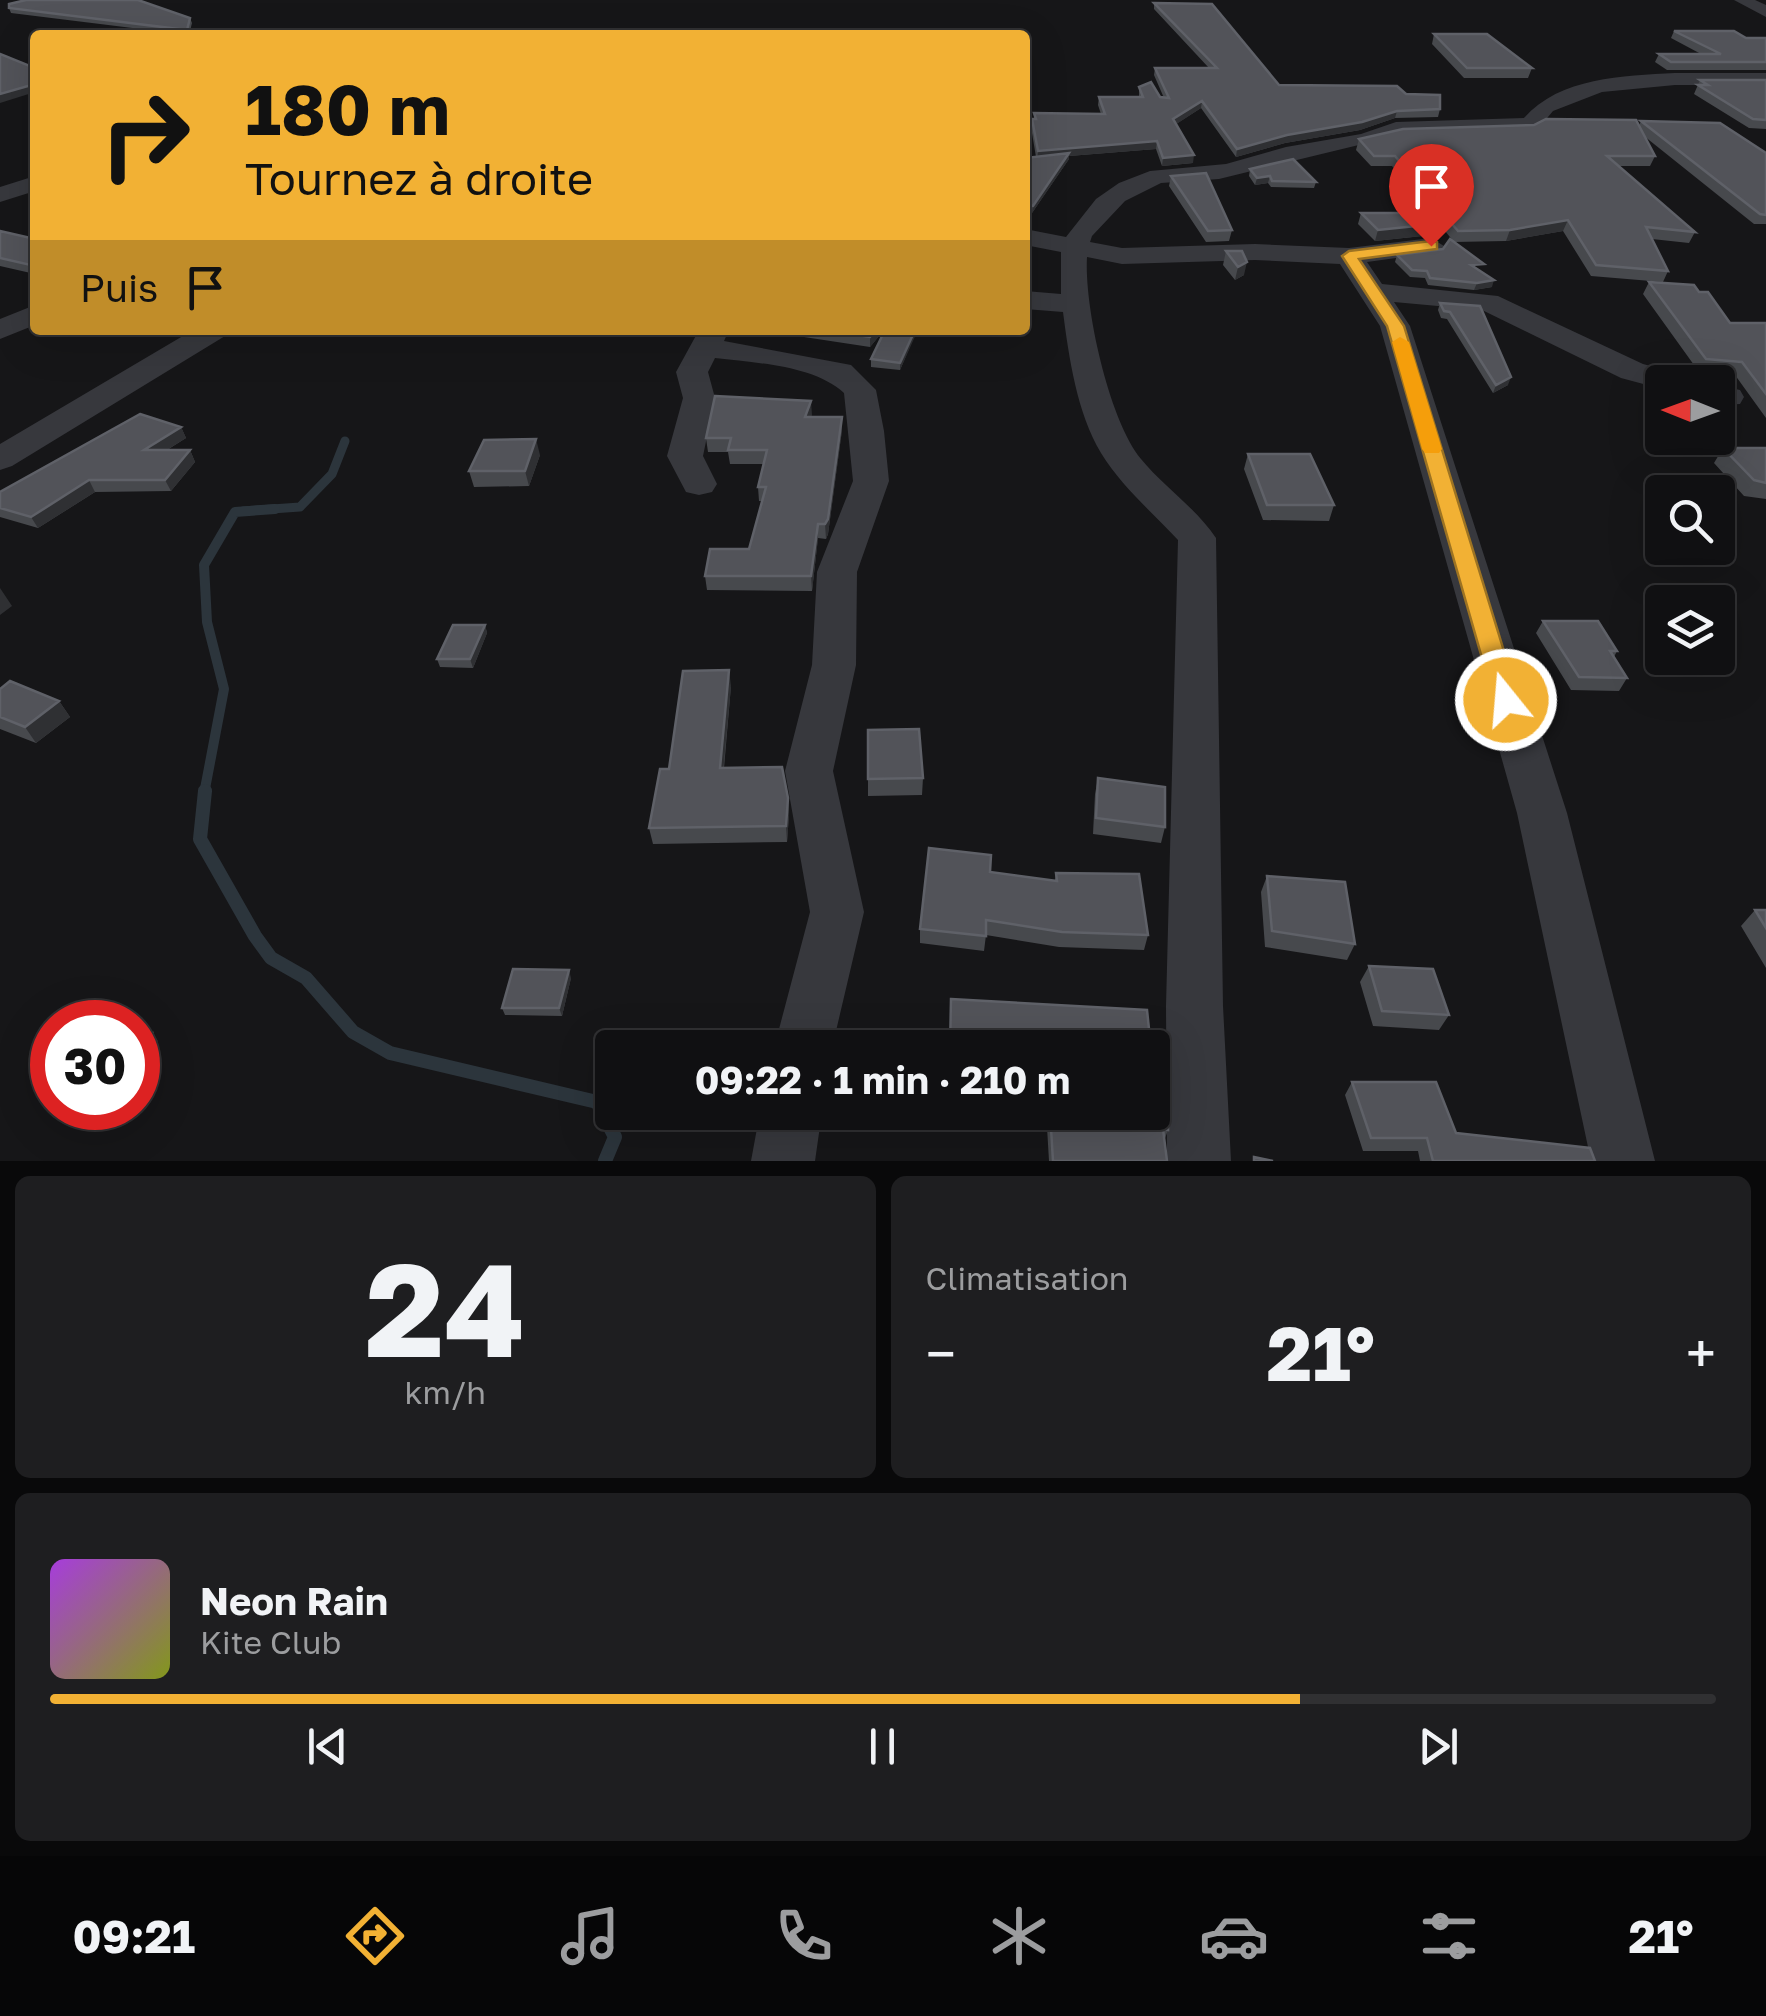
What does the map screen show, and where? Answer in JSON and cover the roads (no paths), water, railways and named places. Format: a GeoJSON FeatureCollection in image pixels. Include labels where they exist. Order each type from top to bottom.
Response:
{"type":"FeatureCollection","features":[{"type":"Feature","properties":{"kind":"street"},"geometry":{"type":"LineString","coordinates":[[1742,0],[1766,12]]}},
{"type":"Feature","properties":{"kind":"street"},"geometry":{"type":"LineString","coordinates":[[1199,1161],[1194,1081],[1200,700],[1197,538],[1116,452],[1090,372],[1076,304],[1074,248],[1093,214],[1146,179],[1170,172],[1210,173],[1379,138],[1396,130],[1530,124],[1537,110],[1552,101],[1632,81],[1766,78]]}},
{"type":"Feature","properties":{"kind":"street"},"geometry":{"type":"LineString","coordinates":[[0,195],[30,185]]}},
{"type":"Feature","properties":{"kind":"street"},"geometry":{"type":"LineString","coordinates":[[1030,238],[1122,256],[1255,252],[1488,302],[1645,374]]}},
{"type":"Feature","properties":{"kind":"street"},"geometry":{"type":"LineString","coordinates":[[1361,274],[1431,246]]}},
{"type":"Feature","properties":{"kind":"street"},"geometry":{"type":"LineString","coordinates":[[1361,274],[1395,326],[1470,587],[1542,813],[1623,1161]]}},
{"type":"Feature","properties":{"kind":"street"},"geometry":{"type":"LineString","coordinates":[[1030,300],[1076,304]]}},
{"type":"Feature","properties":{"kind":"street"},"geometry":{"type":"LineString","coordinates":[[0,330],[30,316]]}},
{"type":"Feature","properties":{"kind":"street"},"geometry":{"type":"LineString","coordinates":[[0,459],[206,335]]}},
{"type":"Feature","properties":{"kind":"street"},"geometry":{"type":"LineString","coordinates":[[699,484],[685,456],[700,398],[692,372],[709,339],[840,372],[860,390],[871,482],[837,572],[834,664],[809,771],[837,912],[808,1030]]}},
{"type":"Feature","properties":{"kind":"street"},"geometry":{"type":"LineString","coordinates":[[783,1161],[788,1130]]}},
{"type":"Feature","properties":{"kind":"waterway"},"geometry":{"type":"LineString","coordinates":[[243,511],[300,507],[332,474],[345,441]]}},
{"type":"Feature","properties":{"kind":"waterway"},"geometry":{"type":"LineString","coordinates":[[204,794],[224,689],[207,622],[204,565],[235,512],[275,509]]}},
{"type":"Feature","properties":{"kind":"waterway"},"geometry":{"type":"LineString","coordinates":[[205,791],[200,839],[271,958],[306,978],[353,1032],[390,1053],[597,1102],[615,1137],[605,1161]]}}]}
